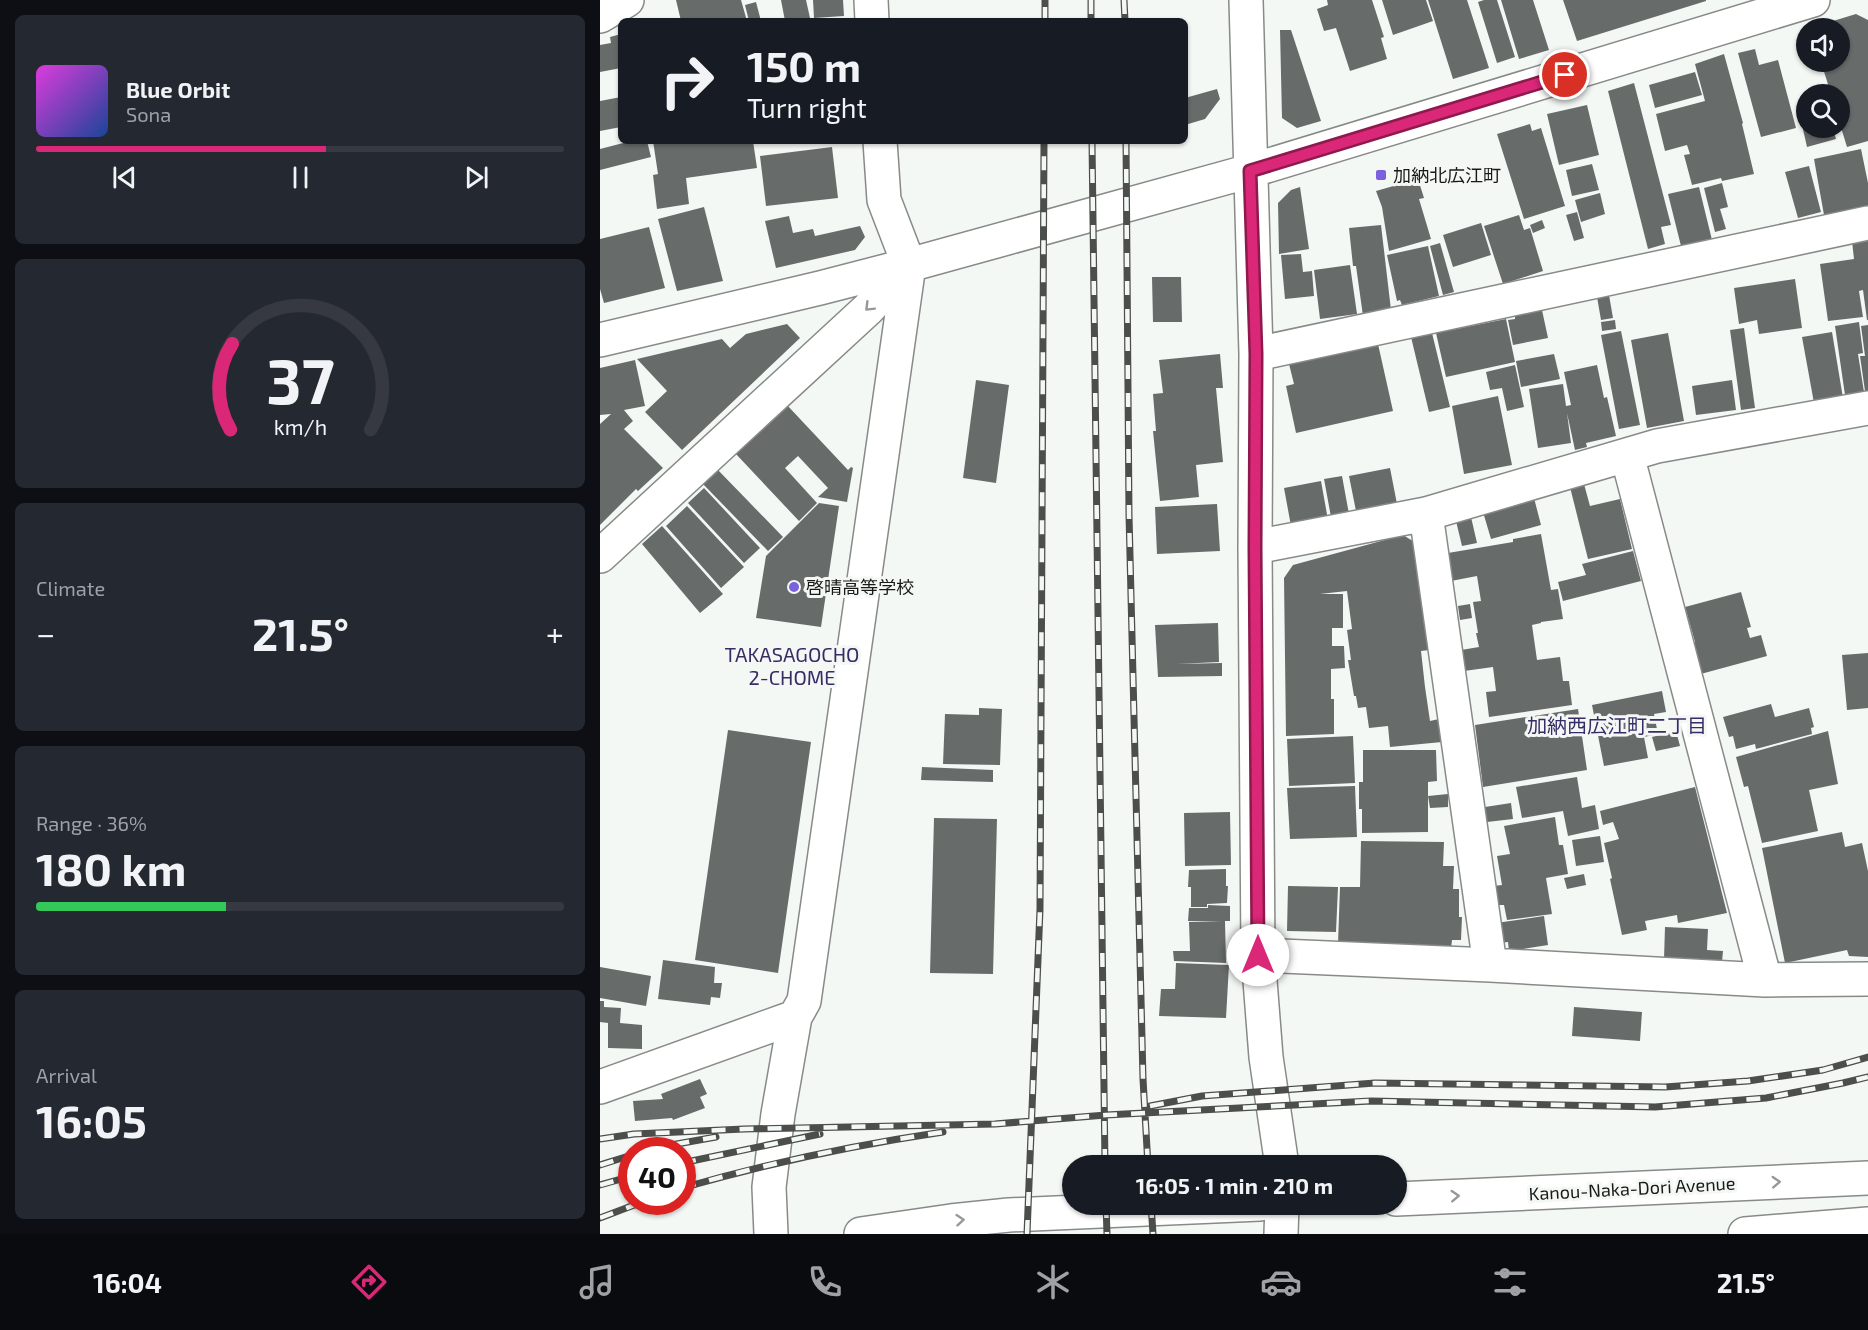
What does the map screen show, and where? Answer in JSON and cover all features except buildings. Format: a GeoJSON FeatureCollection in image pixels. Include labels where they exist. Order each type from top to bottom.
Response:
{"type":"FeatureCollection","features":[{"type":"Feature","properties":{"kind":"main road"},"geometry":{"type":"LineString","coordinates":[[600,16],[627,0]]}},
{"type":"Feature","properties":{"kind":"main road"},"geometry":{"type":"LineString","coordinates":[[871,0],[872,18]]}},
{"type":"Feature","properties":{"kind":"main road"},"geometry":{"type":"LineString","coordinates":[[1246,0],[1256,354],[1258,955],[1266,1057],[1280,1155]]}},
{"type":"Feature","properties":{"kind":"main road"},"geometry":{"type":"LineString","coordinates":[[600,340],[909,265],[1250,171],[1813,0]]}},
{"type":"Feature","properties":{"kind":"main road"},"geometry":{"type":"LineString","coordinates":[[771,1234],[770,1187],[778,1114],[795,1017],[804,1001],[909,265],[884,200],[880,144]]}},
{"type":"Feature","properties":{"kind":"main road"},"geometry":{"type":"LineString","coordinates":[[1256,354],[1868,223]]}},
{"type":"Feature","properties":{"kind":"main road"},"geometry":{"type":"LineString","coordinates":[[600,556],[828,347],[909,265]]}},
{"type":"Feature","properties":{"kind":"main road"},"geometry":{"type":"LineString","coordinates":[[820,288],[828,347]]}},
{"type":"Feature","properties":{"kind":"main road"},"geometry":{"type":"LineString","coordinates":[[1255,547],[1426,514],[1657,446],[1868,408]]}},
{"type":"Feature","properties":{"kind":"main road"},"geometry":{"type":"LineString","coordinates":[[1627,455],[1765,980]]}},
{"type":"Feature","properties":{"kind":"main road"},"geometry":{"type":"LineString","coordinates":[[1426,514],[1490,965]]}},
{"type":"Feature","properties":{"kind":"main road"},"geometry":{"type":"LineString","coordinates":[[1258,955],[1765,980],[1868,979]]}},
{"type":"Feature","properties":{"kind":"main road"},"geometry":{"type":"LineString","coordinates":[[600,1087],[795,1017]]}},
{"type":"Feature","properties":{"kind":"main road","name":"Kanou-Naka-Dori Avenue"},"geometry":{"type":"LineString","coordinates":[[1407,1199],[1868,1178]]}},
{"type":"Feature","properties":{"kind":"main road"},"geometry":{"type":"LineString","coordinates":[[861,1234],[951,1221],[1062,1213]]}},
{"type":"Feature","properties":{"kind":"main road"},"geometry":{"type":"LineString","coordinates":[[1281,1234],[1282,1215]]}},
{"type":"Feature","properties":{"kind":"main road"},"geometry":{"type":"LineString","coordinates":[[1745,1234],[1868,1224]]}},
{"type":"Feature","properties":{"kind":"railway"},"geometry":{"type":"LineString","coordinates":[[1045,0],[1045,18]]}},
{"type":"Feature","properties":{"kind":"railway"},"geometry":{"type":"LineString","coordinates":[[1091,0],[1091,18]]}},
{"type":"Feature","properties":{"kind":"railway"},"geometry":{"type":"LineString","coordinates":[[1124,0],[1125,18]]}},
{"type":"Feature","properties":{"kind":"railway"},"geometry":{"type":"LineString","coordinates":[[1027,1234],[1040,909],[1044,144]]}},
{"type":"Feature","properties":{"kind":"railway"},"geometry":{"type":"LineString","coordinates":[[1092,144],[1105,1155]]}},
{"type":"Feature","properties":{"kind":"railway"},"geometry":{"type":"LineString","coordinates":[[1126,144],[1129,515],[1143,1079],[1147,1155]]}},
{"type":"Feature","properties":{"kind":"railway"},"geometry":{"type":"LineString","coordinates":[[1150,1106],[1202,1096],[1375,1083],[1665,1087],[1748,1081],[1823,1070],[1868,1057]]}},
{"type":"Feature","properties":{"kind":"railway"},"geometry":{"type":"LineString","coordinates":[[600,1139],[634,1134],[744,1129],[995,1124],[1106,1115],[1371,1101],[1655,1107],[1766,1098],[1868,1077]]}},
{"type":"Feature","properties":{"kind":"railway"},"geometry":{"type":"LineString","coordinates":[[696,1184],[812,1156],[943,1132]]}},
{"type":"Feature","properties":{"kind":"railway"},"geometry":{"type":"LineString","coordinates":[[696,1160],[820,1134]]}},
{"type":"Feature","properties":{"kind":"railway"},"geometry":{"type":"LineString","coordinates":[[696,1141],[716,1137]]}},
{"type":"Feature","properties":{"kind":"railway"},"geometry":{"type":"LineString","coordinates":[[600,1165],[618,1159]]}},
{"type":"Feature","properties":{"kind":"railway"},"geometry":{"type":"LineString","coordinates":[[600,1185],[618,1180]]}},
{"type":"Feature","properties":{"kind":"railway"},"geometry":{"type":"LineString","coordinates":[[600,1218],[618,1211]]}},
{"type":"Feature","properties":{"kind":"railway"},"geometry":{"type":"LineString","coordinates":[[1106,1215],[1107,1234]]}},
{"type":"Feature","properties":{"kind":"railway"},"geometry":{"type":"LineString","coordinates":[[1152,1215],[1153,1234]]}},
{"type":"Feature","properties":{"kind":"place","name":"加納北広江町"},"geometry":{"type":"Point","coordinates":[1381,175]}},
{"type":"Feature","properties":{"kind":"place","name":"啓晴高等学校"},"geometry":{"type":"Point","coordinates":[794,587]}},
{"type":"Feature","properties":{"kind":"district","name":"TAKASAGOCHO 2-CHOME"},"geometry":{"type":"Point","coordinates":[792,666]}},
{"type":"Feature","properties":{"kind":"district","name":"加納西広江町二丁目"},"geometry":{"type":"Point","coordinates":[1617,725]}},
{"type":"Feature","properties":{"kind":"route"},"geometry":{"type":"LineString","coordinates":[[1258,955],[1256,354],[1250,171],[1565,75]]}}]}
